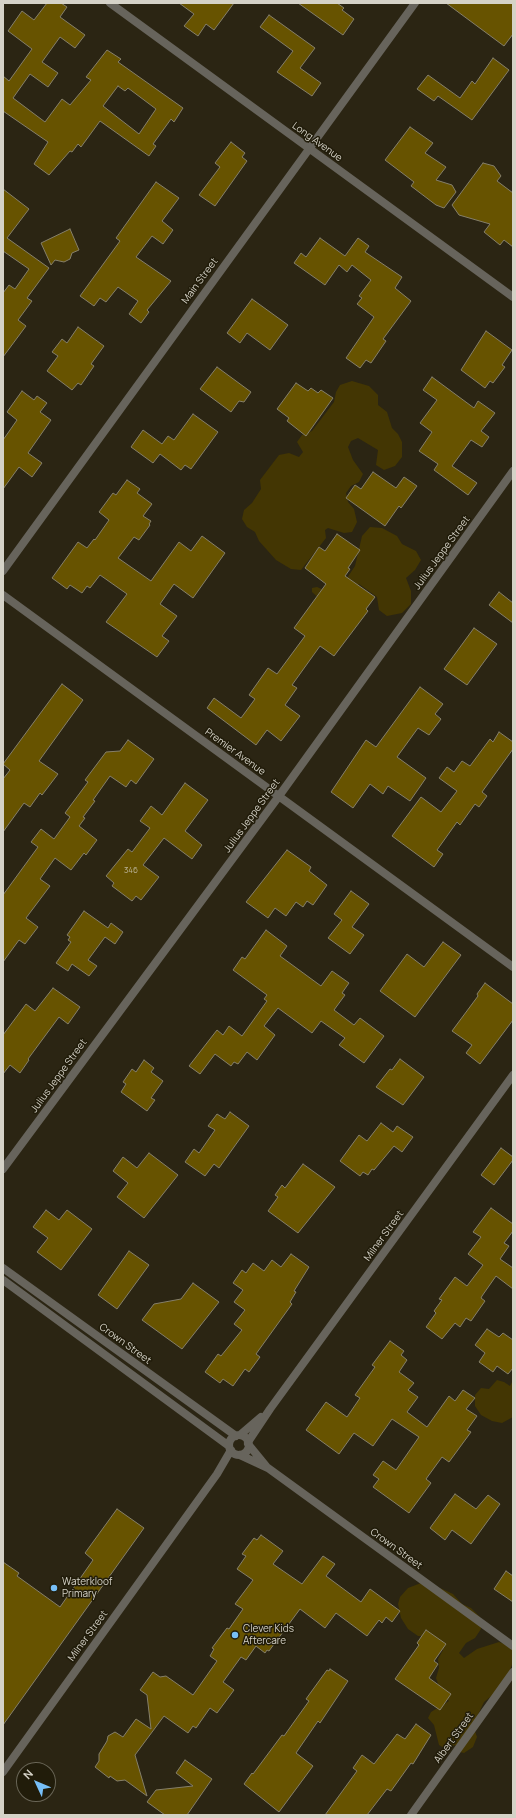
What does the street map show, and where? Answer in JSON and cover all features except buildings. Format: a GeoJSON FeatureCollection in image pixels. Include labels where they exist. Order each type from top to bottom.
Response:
{"type":"FeatureCollection","features":[{"type":"Feature","properties":{"kind":"street","name":"Long Avenue"},"geometry":{"type":"LineString","coordinates":[[110,3],[513,297]]}},
{"type":"Feature","properties":{"kind":"street","name":"Main Street"},"geometry":{"type":"LineString","coordinates":[[3,571],[415,3]]}},
{"type":"Feature","properties":{"kind":"street","name":"Julius Jeppe Street"},"geometry":{"type":"LineString","coordinates":[[3,1169],[279,796],[513,471]]}},
{"type":"Feature","properties":{"kind":"street","name":"Premier Avenue"},"geometry":{"type":"LineString","coordinates":[[3,595],[513,967]]}},
{"type":"Feature","properties":{"kind":"street","name":"Milner Street"},"geometry":{"type":"LineString","coordinates":[[248,1443],[270,1408],[513,1075]]}},
{"type":"Feature","properties":{"kind":"street","name":"Crown Street"},"geometry":{"type":"LineString","coordinates":[[4,1272],[238,1436]]}},
{"type":"Feature","properties":{"kind":"street","name":"Crown Street"},"geometry":{"type":"LineString","coordinates":[[3,1280],[234,1452],[268,1468],[513,1646]]}},
{"type":"Feature","properties":{"kind":"street","name":"Milner Street"},"geometry":{"type":"LineString","coordinates":[[238,1436],[270,1408]]}},
{"type":"Feature","properties":{"kind":"street"},"geometry":{"type":"LineString","coordinates":[[238,1436],[244,1437],[248,1443],[247,1450],[234,1452],[230,1440],[238,1436]]}},
{"type":"Feature","properties":{"kind":"street","name":"Crown Street"},"geometry":{"type":"LineString","coordinates":[[248,1443],[268,1468]]}},
{"type":"Feature","properties":{"kind":"street","name":"Milner Street"},"geometry":{"type":"LineString","coordinates":[[3,1772],[234,1452]]}},
{"type":"Feature","properties":{"kind":"street","name":"Albert Street"},"geometry":{"type":"LineString","coordinates":[[411,1815],[513,1672]]}},
{"type":"Feature","properties":{"kind":"shaded area"},"geometry":{"type":"Polygon","coordinates":[[[352,381],[369,386],[378,395],[378,405],[387,412],[392,428],[398,434],[402,442],[402,457],[395,466],[384,470],[376,465],[378,450],[358,438],[351,441],[348,447],[353,460],[363,474],[359,482],[351,486],[346,493],[348,502],[354,509],[357,522],[352,532],[344,533],[328,528],[325,530],[326,538],[301,570],[291,569],[276,560],[259,541],[255,532],[247,527],[242,519],[244,510],[252,503],[261,489],[260,480],[279,455],[289,453],[299,457],[303,452],[297,442],[302,435],[312,431],[334,402],[336,392],[340,385],[352,381]]]}},
{"type":"Feature","properties":{"kind":"shaded area"},"geometry":{"type":"Polygon","coordinates":[[[370,527],[382,528],[397,536],[402,544],[416,551],[421,560],[415,570],[406,578],[411,591],[411,604],[402,613],[387,616],[379,610],[377,597],[359,584],[342,605],[323,602],[312,592],[312,588],[317,587],[326,591],[341,587],[355,566],[362,536],[370,527]]]}},
{"type":"Feature","properties":{"kind":"shaded area"},"geometry":{"type":"Polygon","coordinates":[[[497,1380],[510,1386],[513,1380],[513,1417],[502,1423],[492,1421],[481,1415],[475,1406],[475,1395],[481,1388],[489,1389],[497,1380]]]}},
{"type":"Feature","properties":{"kind":"shaded area"},"geometry":{"type":"Polygon","coordinates":[[[421,1583],[431,1589],[440,1588],[453,1594],[462,1604],[471,1608],[480,1617],[481,1629],[475,1638],[466,1643],[459,1653],[464,1658],[477,1649],[499,1642],[510,1646],[513,1650],[513,1662],[509,1673],[495,1693],[484,1702],[473,1725],[477,1737],[473,1747],[464,1753],[460,1752],[455,1745],[446,1749],[439,1745],[434,1725],[428,1718],[431,1712],[449,1701],[441,1692],[436,1678],[439,1668],[438,1659],[443,1650],[431,1637],[418,1636],[408,1629],[401,1618],[398,1604],[400,1597],[408,1588],[421,1583]]]}},
{"type":"Feature","properties":{"kind":"place","name":"Waterkloof Primary"},"geometry":{"type":"Point","coordinates":[54,1588]}},
{"type":"Feature","properties":{"kind":"place","name":"Clever Kids Aftercare"},"geometry":{"type":"Point","coordinates":[235,1635]}}]}
